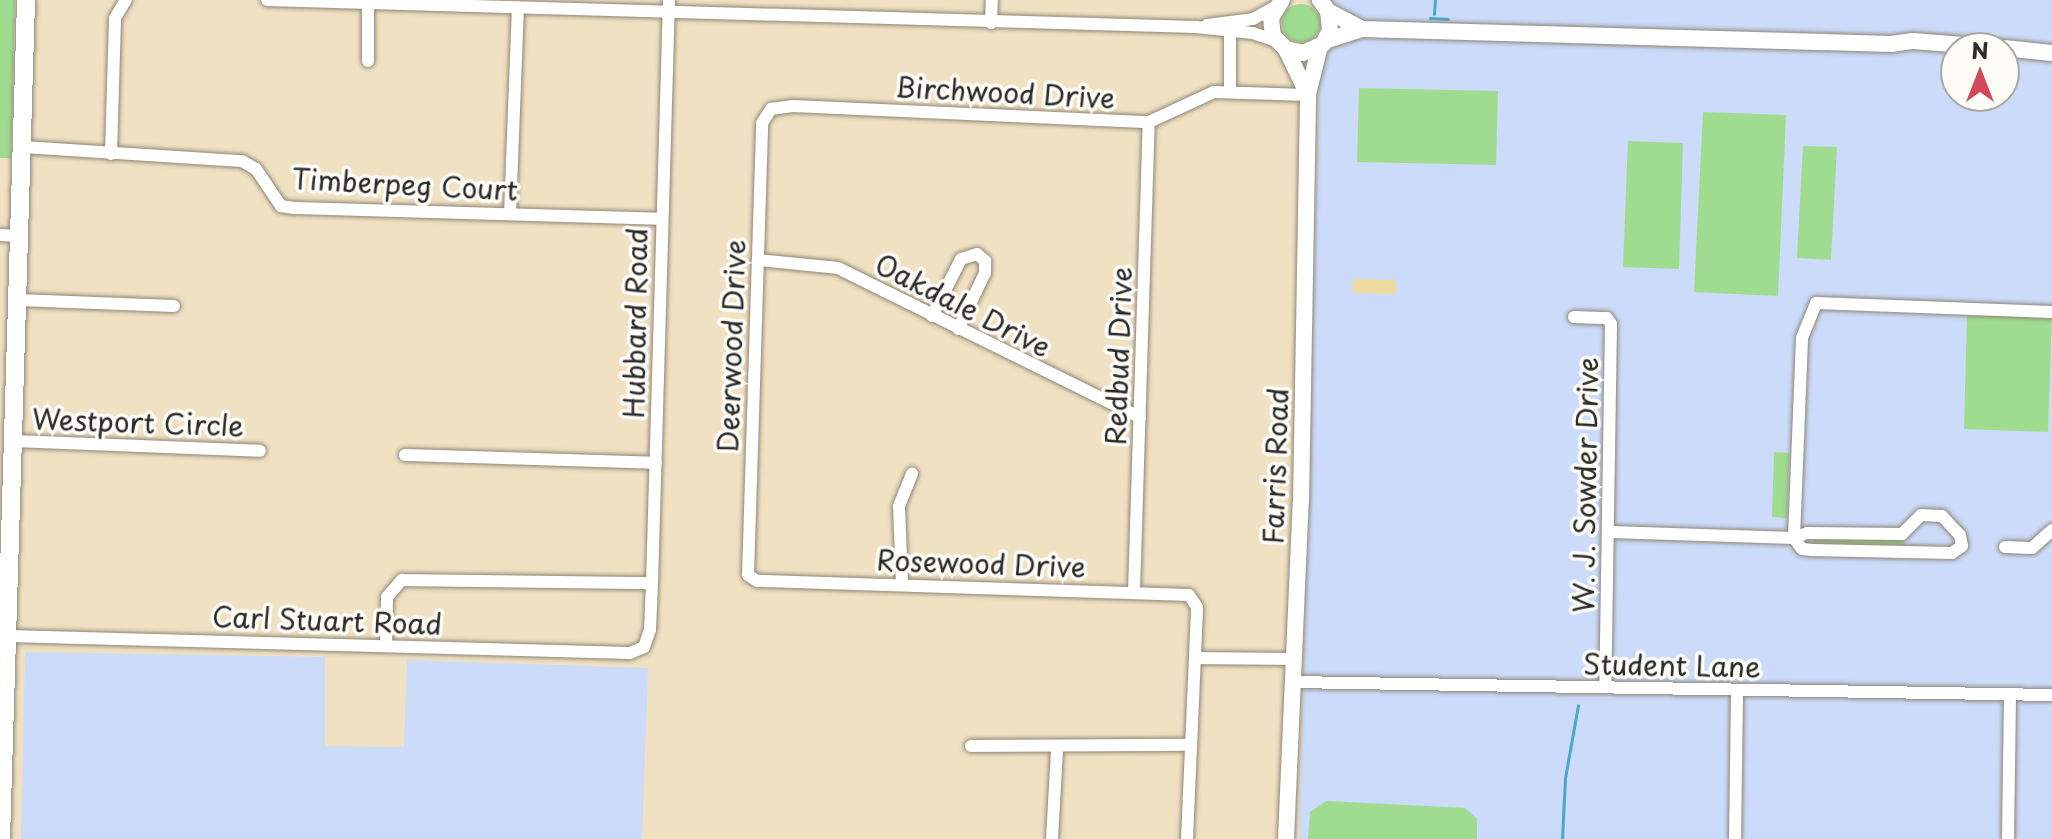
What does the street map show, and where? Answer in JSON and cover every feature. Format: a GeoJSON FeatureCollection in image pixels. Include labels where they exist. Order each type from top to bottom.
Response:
{"type":"FeatureCollection","features":[{"type":"Feature","properties":{"kind":"main road"},"geometry":{"type":"LineString","coordinates":[[1,839],[2,731],[8,636],[6,557],[14,441],[26,0]]}},
{"type":"Feature","properties":{"kind":"street"},"geometry":{"type":"LineString","coordinates":[[111,154],[115,18],[126,0]]}},
{"type":"Feature","properties":{"kind":"street"},"geometry":{"type":"LineString","coordinates":[[267,0],[518,7],[669,6],[991,23],[1196,27],[1230,32],[1303,53],[1362,29],[1940,43]]}},
{"type":"Feature","properties":{"kind":"street"},"geometry":{"type":"LineString","coordinates":[[991,23],[992,0]]}},
{"type":"Feature","properties":{"kind":"street"},"geometry":{"type":"LineString","coordinates":[[1196,27],[1253,19],[1279,3]]}},
{"type":"Feature","properties":{"kind":"street"},"geometry":{"type":"LineString","coordinates":[[1279,3],[1270,24],[1281,45]]}},
{"type":"Feature","properties":{"kind":"street"},"geometry":{"type":"LineString","coordinates":[[1323,3],[1362,29]]}},
{"type":"Feature","properties":{"kind":"street","name":"Farris Road"},"geometry":{"type":"LineString","coordinates":[[1286,839],[1294,659],[1308,94],[1331,23],[1323,3]]}},
{"type":"Feature","properties":{"kind":"street"},"geometry":{"type":"LineString","coordinates":[[368,4],[368,61]]}},
{"type":"Feature","properties":{"kind":"street","name":"Hubbard Road"},"geometry":{"type":"LineString","coordinates":[[644,647],[650,630],[652,583],[669,6]]}},
{"type":"Feature","properties":{"kind":"street"},"geometry":{"type":"LineString","coordinates":[[510,214],[518,7]]}},
{"type":"Feature","properties":{"kind":"street"},"geometry":{"type":"LineString","coordinates":[[1230,32],[1230,92]]}},
{"type":"Feature","properties":{"kind":"street","name":"Farris Road"},"geometry":{"type":"LineString","coordinates":[[1281,45],[1308,94]]}},
{"type":"Feature","properties":{"kind":"street"},"geometry":{"type":"LineString","coordinates":[[2020,50],[2052,53]]}},
{"type":"Feature","properties":{"kind":"street","name":"Birchwood Drive"},"geometry":{"type":"LineString","coordinates":[[771,109],[1149,122],[1214,92],[1308,94]]}},
{"type":"Feature","properties":{"kind":"street","name":"Deerwood Drive"},"geometry":{"type":"LineString","coordinates":[[757,581],[748,575],[746,560],[762,123],[771,109]]}},
{"type":"Feature","properties":{"kind":"street","name":"Redbud Drive"},"geometry":{"type":"LineString","coordinates":[[1134,591],[1149,122]]}},
{"type":"Feature","properties":{"kind":"street","name":"Timberpeg Court"},"geometry":{"type":"LineString","coordinates":[[23,147],[242,161],[256,169],[281,206],[294,208],[661,219]]}},
{"type":"Feature","properties":{"kind":"street"},"geometry":{"type":"LineString","coordinates":[[0,235],[19,236]]}},
{"type":"Feature","properties":{"kind":"street"},"geometry":{"type":"LineString","coordinates":[[932,316],[961,259],[977,254],[985,261],[985,273],[958,329]]}},
{"type":"Feature","properties":{"kind":"street","name":"Oakdale Drive"},"geometry":{"type":"LineString","coordinates":[[758,260],[838,268],[1140,417]]}},
{"type":"Feature","properties":{"kind":"street"},"geometry":{"type":"LineString","coordinates":[[18,300],[174,306]]}},
{"type":"Feature","properties":{"kind":"street"},"geometry":{"type":"LineString","coordinates":[[1902,534],[1921,515],[1942,516],[1962,540],[1960,549],[1952,553],[1802,549],[1794,538],[1802,338],[1816,303],[2052,312]]}},
{"type":"Feature","properties":{"kind":"street","name":"W. J. Sowder Drive"},"geometry":{"type":"LineString","coordinates":[[1574,317],[1607,318],[1611,324],[1611,532],[1605,687]]}},
{"type":"Feature","properties":{"kind":"street","name":"Westport Circle"},"geometry":{"type":"LineString","coordinates":[[14,441],[260,451]]}},
{"type":"Feature","properties":{"kind":"street"},"geometry":{"type":"LineString","coordinates":[[405,455],[656,463]]}},
{"type":"Feature","properties":{"kind":"street"},"geometry":{"type":"LineString","coordinates":[[902,584],[899,506],[912,474]]}},
{"type":"Feature","properties":{"kind":"street"},"geometry":{"type":"LineString","coordinates":[[2005,547],[2032,548],[2052,530]]}},
{"type":"Feature","properties":{"kind":"street"},"geometry":{"type":"LineString","coordinates":[[1611,532],[1794,538],[1807,533],[1902,534],[1912,539],[1912,552]]}},
{"type":"Feature","properties":{"kind":"street"},"geometry":{"type":"LineString","coordinates":[[386,646],[387,597],[402,580],[652,583]]}},
{"type":"Feature","properties":{"kind":"street","name":"Rosewood Drive"},"geometry":{"type":"LineString","coordinates":[[757,581],[1189,595],[1197,607],[1195,658]]}},
{"type":"Feature","properties":{"kind":"street","name":"Carl Stuart Road"},"geometry":{"type":"LineString","coordinates":[[8,636],[630,653],[644,647]]}},
{"type":"Feature","properties":{"kind":"street"},"geometry":{"type":"LineString","coordinates":[[1187,839],[1195,658],[1294,659]]}},
{"type":"Feature","properties":{"kind":"street","name":"Student Lane"},"geometry":{"type":"LineString","coordinates":[[1292,682],[2052,695]]}},
{"type":"Feature","properties":{"kind":"street"},"geometry":{"type":"LineString","coordinates":[[1735,839],[1737,690]]}},
{"type":"Feature","properties":{"kind":"street"},"geometry":{"type":"LineString","coordinates":[[2008,839],[2010,695]]}},
{"type":"Feature","properties":{"kind":"street"},"geometry":{"type":"LineString","coordinates":[[971,746],[1057,749],[1190,745]]}},
{"type":"Feature","properties":{"kind":"street"},"geometry":{"type":"LineString","coordinates":[[1052,839],[1057,749]]}},
{"type":"Feature","properties":{"kind":"shaded area"},"geometry":{"type":"Polygon","coordinates":[[[1321,0],[2052,0],[2052,839],[1299,839],[1321,0]]]}},
{"type":"Feature","properties":{"kind":"shaded area"},"geometry":{"type":"Polygon","coordinates":[[[25,652],[325,657],[325,746],[404,747],[407,660],[648,668],[642,839],[21,839],[25,652]]]}},
{"type":"Feature","properties":{"kind":"green space"},"geometry":{"type":"Polygon","coordinates":[[[0,0],[15,0],[11,158],[0,158],[0,0]]]}},
{"type":"Feature","properties":{"kind":"green space"},"geometry":{"type":"Polygon","coordinates":[[[1301,4],[1314,10],[1320,23],[1314,36],[1301,42],[1288,36],[1282,23],[1288,10],[1301,4]]]}},
{"type":"Feature","properties":{"kind":"green space"},"geometry":{"type":"Polygon","coordinates":[[[1359,88],[1498,91],[1496,165],[1357,162],[1359,88]]]}},
{"type":"Feature","properties":{"kind":"green space"},"geometry":{"type":"Polygon","coordinates":[[[1703,112],[1786,115],[1778,296],[1694,292],[1703,112]]]}},
{"type":"Feature","properties":{"kind":"green space"},"geometry":{"type":"Polygon","coordinates":[[[1628,141],[1683,143],[1679,269],[1623,267],[1628,141]]]}},
{"type":"Feature","properties":{"kind":"green space"},"geometry":{"type":"Polygon","coordinates":[[[1803,146],[1837,147],[1831,260],[1797,258],[1803,146]]]}},
{"type":"Feature","properties":{"kind":"green space"},"geometry":{"type":"Polygon","coordinates":[[[1967,316],[2052,316],[2048,432],[1964,429],[1967,316]]]}},
{"type":"Feature","properties":{"kind":"green space"},"geometry":{"type":"Polygon","coordinates":[[[1774,452],[1789,453],[1787,518],[1772,517],[1774,452]]]}},
{"type":"Feature","properties":{"kind":"green space"},"geometry":{"type":"Polygon","coordinates":[[[1813,538],[1903,540],[1906,545],[1813,547],[1813,538]]]}},
{"type":"Feature","properties":{"kind":"green space"},"geometry":{"type":"Polygon","coordinates":[[[1326,801],[1465,808],[1477,819],[1477,839],[1308,839],[1310,812],[1326,801]]]}},
{"type":"Feature","properties":{"kind":"sand"},"geometry":{"type":"Polygon","coordinates":[[[1353,279],[1396,280],[1396,294],[1353,293],[1353,279]]]}},
{"type":"Feature","properties":{"kind":"waterway"},"geometry":{"type":"LineString","coordinates":[[1434,14],[1435,0]]}},
{"type":"Feature","properties":{"kind":"waterway"},"geometry":{"type":"LineString","coordinates":[[1430,18],[1448,19]]}},
{"type":"Feature","properties":{"kind":"waterway"},"geometry":{"type":"LineString","coordinates":[[1562,839],[1565,778],[1578,705]]}}]}
